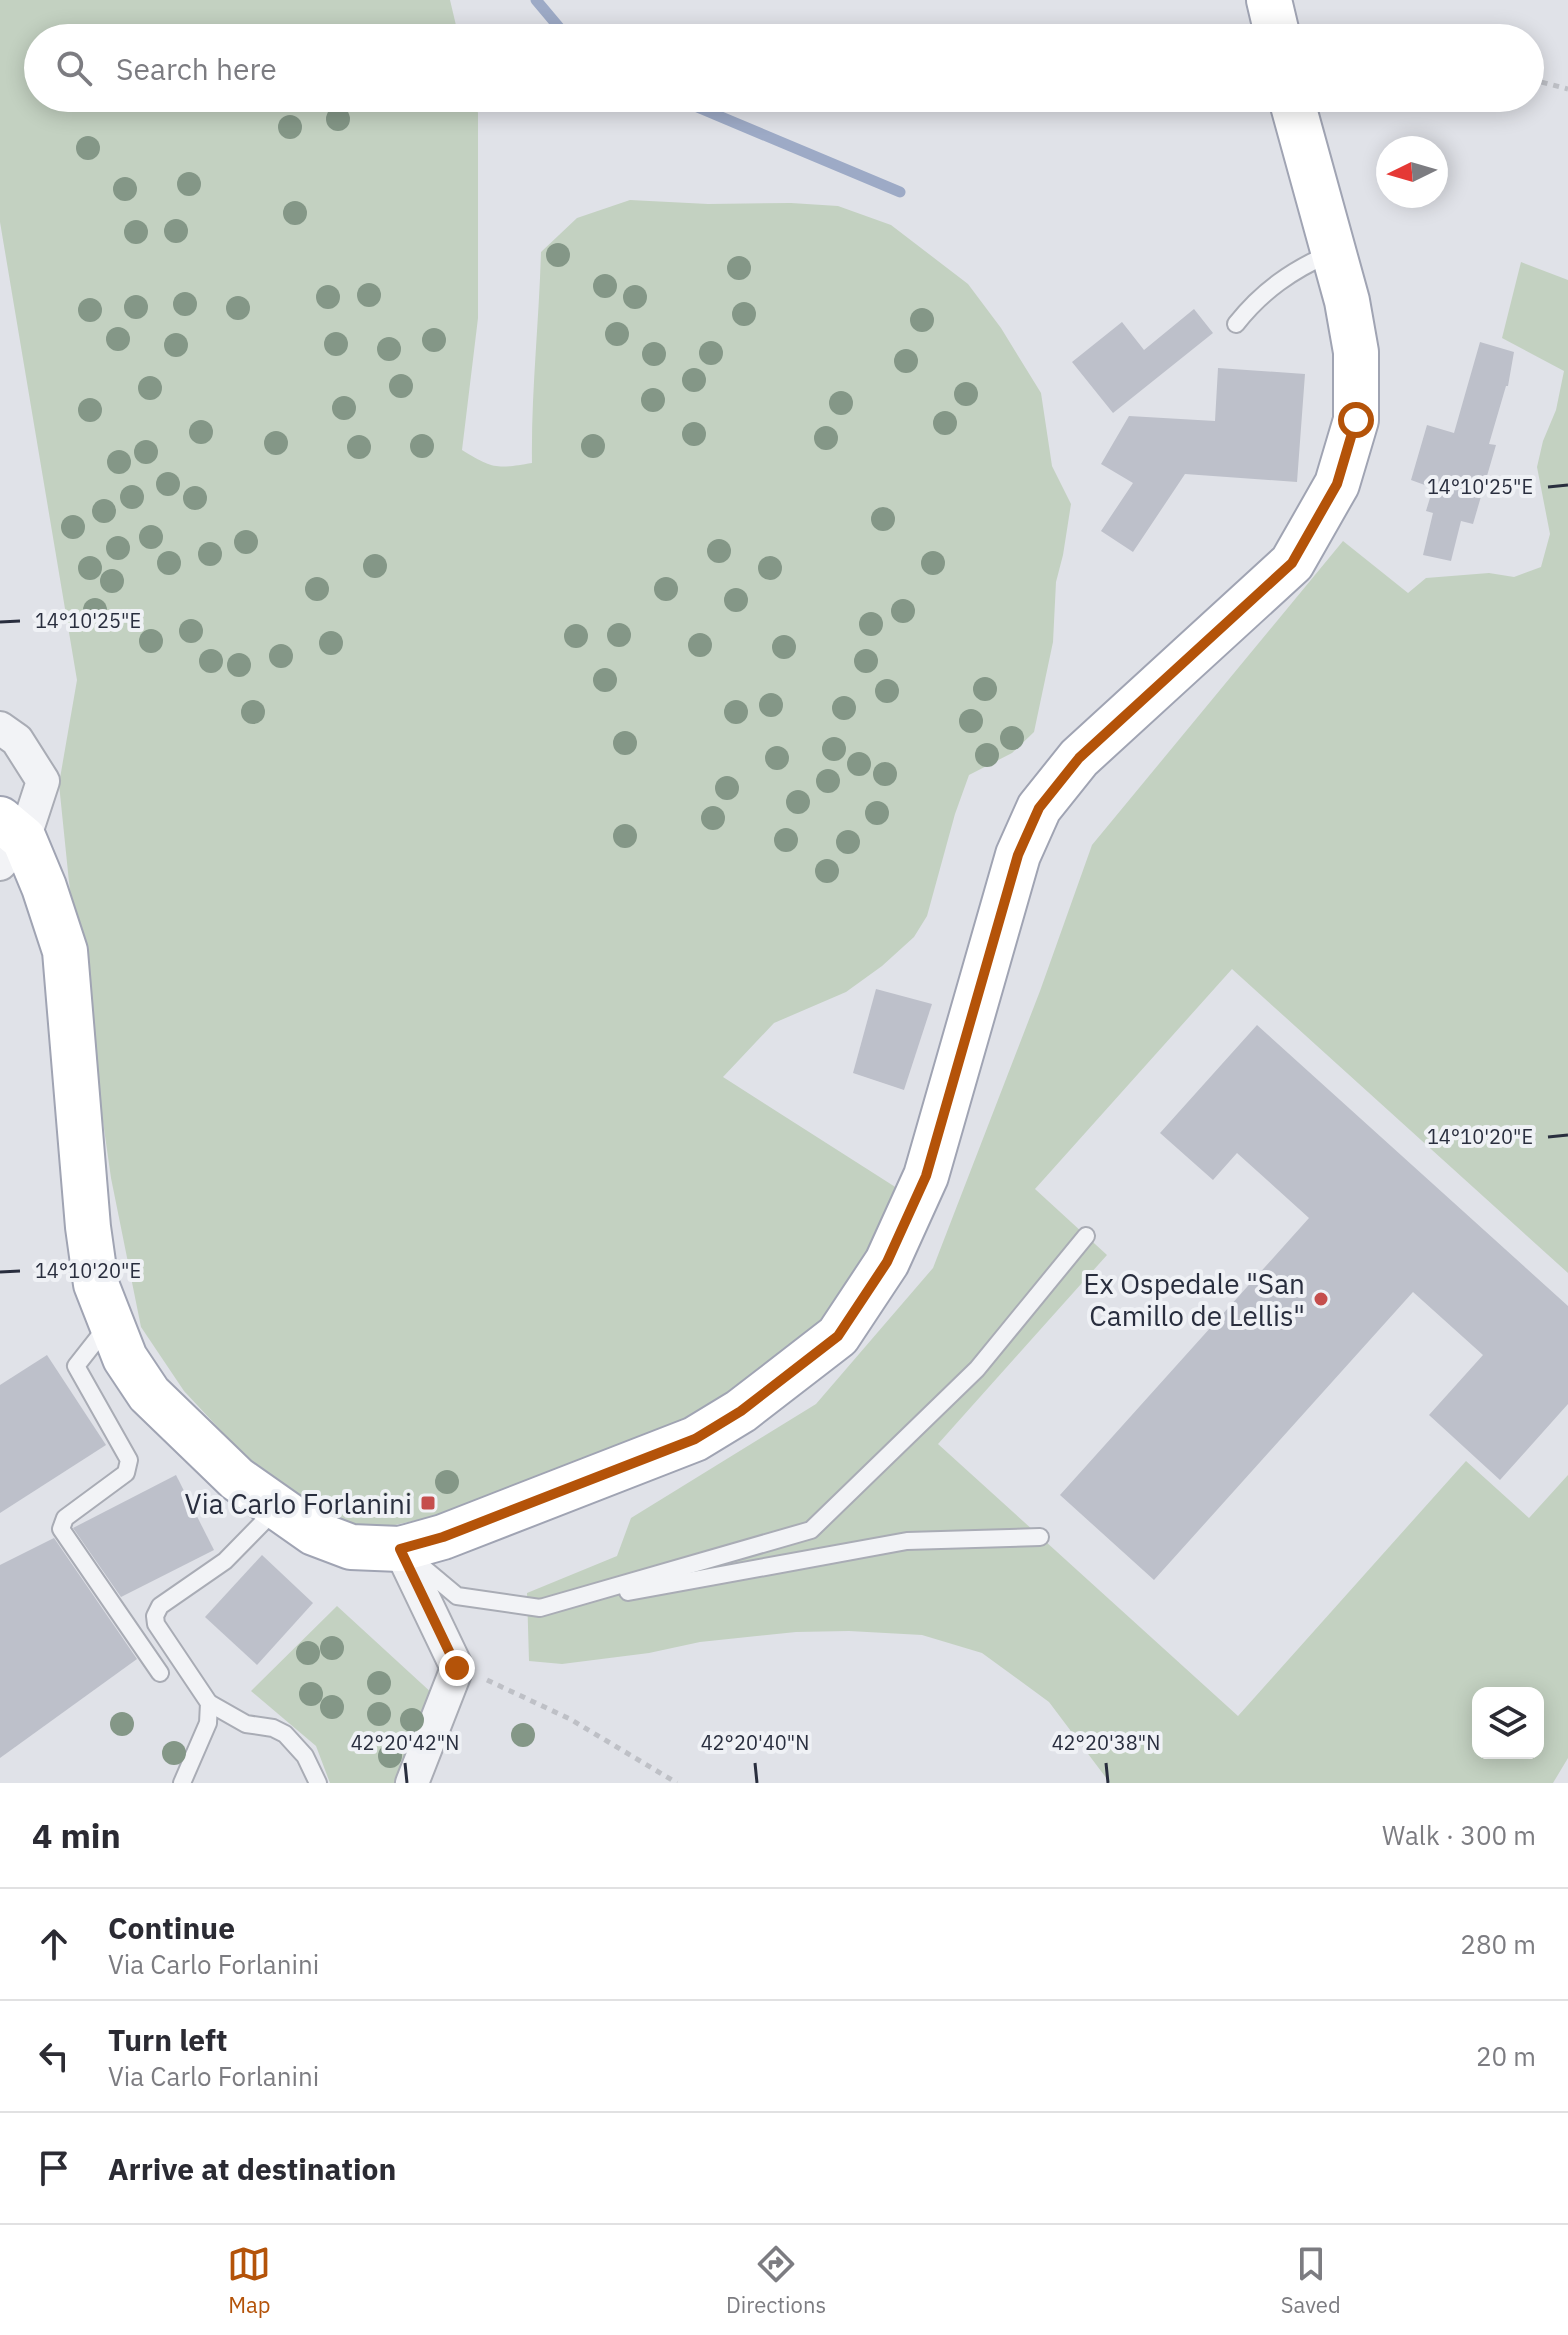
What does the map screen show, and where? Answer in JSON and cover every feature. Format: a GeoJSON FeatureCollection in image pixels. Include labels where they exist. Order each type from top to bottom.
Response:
{"type":"FeatureCollection","features":[{"type":"Feature","properties":{"kind":"main road"},"geometry":{"type":"LineString","coordinates":[[1269,0],[1275,24]]}},
{"type":"Feature","properties":{"kind":"main road"},"geometry":{"type":"LineString","coordinates":[[8,841],[44,887],[65,951],[88,1227],[96,1284],[125,1358],[149,1394],[237,1479],[314,1533],[351,1547],[400,1549],[443,1537],[695,1439],[741,1411],[838,1336],[887,1262],[926,1176],[1018,855],[1039,808],[1079,758],[1292,563],[1337,484],[1356,420],[1356,352],[1347,301],[1295,112]]}},
{"type":"Feature","properties":{"kind":"street"},"geometry":{"type":"LineString","coordinates":[[0,728],[17,740],[43,781],[8,841]]}},
{"type":"Feature","properties":{"kind":"street"},"geometry":{"type":"LineString","coordinates":[[400,1549],[457,1668],[412,1783]]}},
{"type":"Feature","properties":{"kind":"lane"},"geometry":{"type":"LineString","coordinates":[[1236,324],[1255,300],[1272,287],[1306,264],[1332,252]]}},
{"type":"Feature","properties":{"kind":"lane"},"geometry":{"type":"LineString","coordinates":[[540,1608],[811,1530],[977,1369],[1086,1236]]}},
{"type":"Feature","properties":{"kind":"lane"},"geometry":{"type":"LineString","coordinates":[[110,1323],[76,1366],[129,1460],[126,1473],[65,1518],[61,1529],[160,1673]]}},
{"type":"Feature","properties":{"kind":"lane"},"geometry":{"type":"LineString","coordinates":[[277,1508],[225,1561],[160,1606],[155,1616],[156,1624],[209,1703],[246,1724],[273,1728],[285,1734],[305,1756],[318,1783]]}},
{"type":"Feature","properties":{"kind":"lane"},"geometry":{"type":"LineString","coordinates":[[400,1549],[457,1596],[540,1608],[907,1541],[1040,1537]]}},
{"type":"Feature","properties":{"kind":"lane"},"geometry":{"type":"LineString","coordinates":[[182,1783],[208,1723],[209,1703]]}},
{"type":"Feature","properties":{"kind":"path"},"geometry":{"type":"LineString","coordinates":[[1544,83],[1568,89]]}},
{"type":"Feature","properties":{"kind":"path"},"geometry":{"type":"LineString","coordinates":[[457,1668],[570,1719],[677,1783]]}},
{"type":"Feature","properties":{"kind":"green space"},"geometry":{"type":"Polygon","coordinates":[[[0,0],[450,0],[456,24],[24,24],[24,112],[478,112],[478,318],[462,450],[488,464],[502,467],[532,463],[541,252],[577,218],[630,200],[838,206],[891,225],[968,284],[1001,328],[1041,393],[1052,466],[1071,504],[1056,582],[1053,642],[1034,732],[1012,753],[969,775],[927,916],[914,937],[882,966],[846,992],[774,1023],[723,1077],[900,1190],[894,1207],[816,1338],[742,1388],[669,1430],[532,1484],[435,1516],[355,1534],[327,1513],[267,1480],[184,1391],[141,1327],[111,1178],[69,882],[59,784],[77,680],[0,222],[0,0]]]}},
{"type":"Feature","properties":{"kind":"green space"},"geometry":{"type":"Polygon","coordinates":[[[1521,262],[1568,280],[1568,1273],[1232,969],[1035,1189],[1107,1255],[938,1444],[1238,1716],[1466,1461],[1529,1518],[1568,1475],[1568,1758],[1553,1783],[1110,1783],[1049,1702],[982,1653],[922,1635],[796,1632],[700,1642],[649,1653],[562,1664],[529,1661],[527,1593],[617,1556],[631,1518],[816,1404],[933,1268],[1040,991],[1092,845],[1343,541],[1408,593],[1426,578],[1489,573],[1514,577],[1541,567],[1550,534],[1537,467],[1543,441],[1556,410],[1564,371],[1502,338],[1521,262]]]}},
{"type":"Feature","properties":{"kind":"green space"},"geometry":{"type":"Polygon","coordinates":[[[337,1606],[434,1695],[401,1783],[330,1783],[316,1746],[251,1691],[337,1606]]]}},
{"type":"Feature","properties":{"kind":"building"},"geometry":{"type":"Polygon","coordinates":[[[1194,309],[1213,333],[1113,413],[1072,362],[1122,322],[1144,350],[1194,309]]]}},
{"type":"Feature","properties":{"kind":"building"},"geometry":{"type":"Polygon","coordinates":[[[1480,342],[1514,352],[1508,386],[1489,444],[1496,445],[1473,524],[1461,521],[1451,561],[1423,555],[1433,513],[1426,511],[1433,488],[1411,480],[1427,425],[1454,433],[1480,342]]]}},
{"type":"Feature","properties":{"kind":"building"},"geometry":{"type":"Polygon","coordinates":[[[1218,368],[1305,374],[1297,482],[1185,474],[1133,552],[1101,531],[1133,483],[1101,464],[1129,416],[1215,421],[1218,368]]]}},
{"type":"Feature","properties":{"kind":"building"},"geometry":{"type":"Polygon","coordinates":[[[876,989],[932,1004],[904,1090],[853,1073],[876,989]]]}},
{"type":"Feature","properties":{"kind":"building","name":"Ex Ospedale \"San Camillo de Lellis\""},"geometry":{"type":"Polygon","coordinates":[[[1257,1025],[1568,1306],[1568,1404],[1500,1480],[1429,1415],[1483,1355],[1413,1292],[1154,1580],[1060,1495],[1309,1218],[1237,1153],[1213,1180],[1160,1133],[1257,1025]]]}},
{"type":"Feature","properties":{"kind":"building"},"geometry":{"type":"Polygon","coordinates":[[[47,1355],[106,1445],[0,1513],[0,1385],[47,1355]]]}},
{"type":"Feature","properties":{"kind":"building"},"geometry":{"type":"Polygon","coordinates":[[[176,1475],[214,1550],[121,1597],[73,1528],[176,1475]]]}},
{"type":"Feature","properties":{"kind":"building"},"geometry":{"type":"Polygon","coordinates":[[[54,1538],[137,1659],[0,1758],[0,1565],[54,1538]]]}},
{"type":"Feature","properties":{"kind":"building"},"geometry":{"type":"Polygon","coordinates":[[[262,1555],[313,1603],[257,1665],[205,1617],[262,1555]]]}},
{"type":"Feature","properties":{"kind":"waterway"},"geometry":{"type":"LineString","coordinates":[[536,0],[556,24]]}},
{"type":"Feature","properties":{"kind":"waterway"},"geometry":{"type":"LineString","coordinates":[[709,112],[900,192]]}},
{"type":"Feature","properties":{"kind":"place","name":"Ex Ospedale \"San Camillo de Lellis\""},"geometry":{"type":"Point","coordinates":[1321,1299]}},
{"type":"Feature","properties":{"kind":"place","name":"Via Carlo Forlanini"},"geometry":{"type":"Point","coordinates":[428,1503]}},
{"type":"Feature","properties":{"kind":"route"},"geometry":{"type":"LineString","coordinates":[[457,1668],[400,1549],[443,1537],[695,1439],[741,1411],[838,1336],[887,1262],[926,1176],[1018,855],[1039,808],[1079,758],[1292,563],[1337,484],[1356,420]]}}]}
